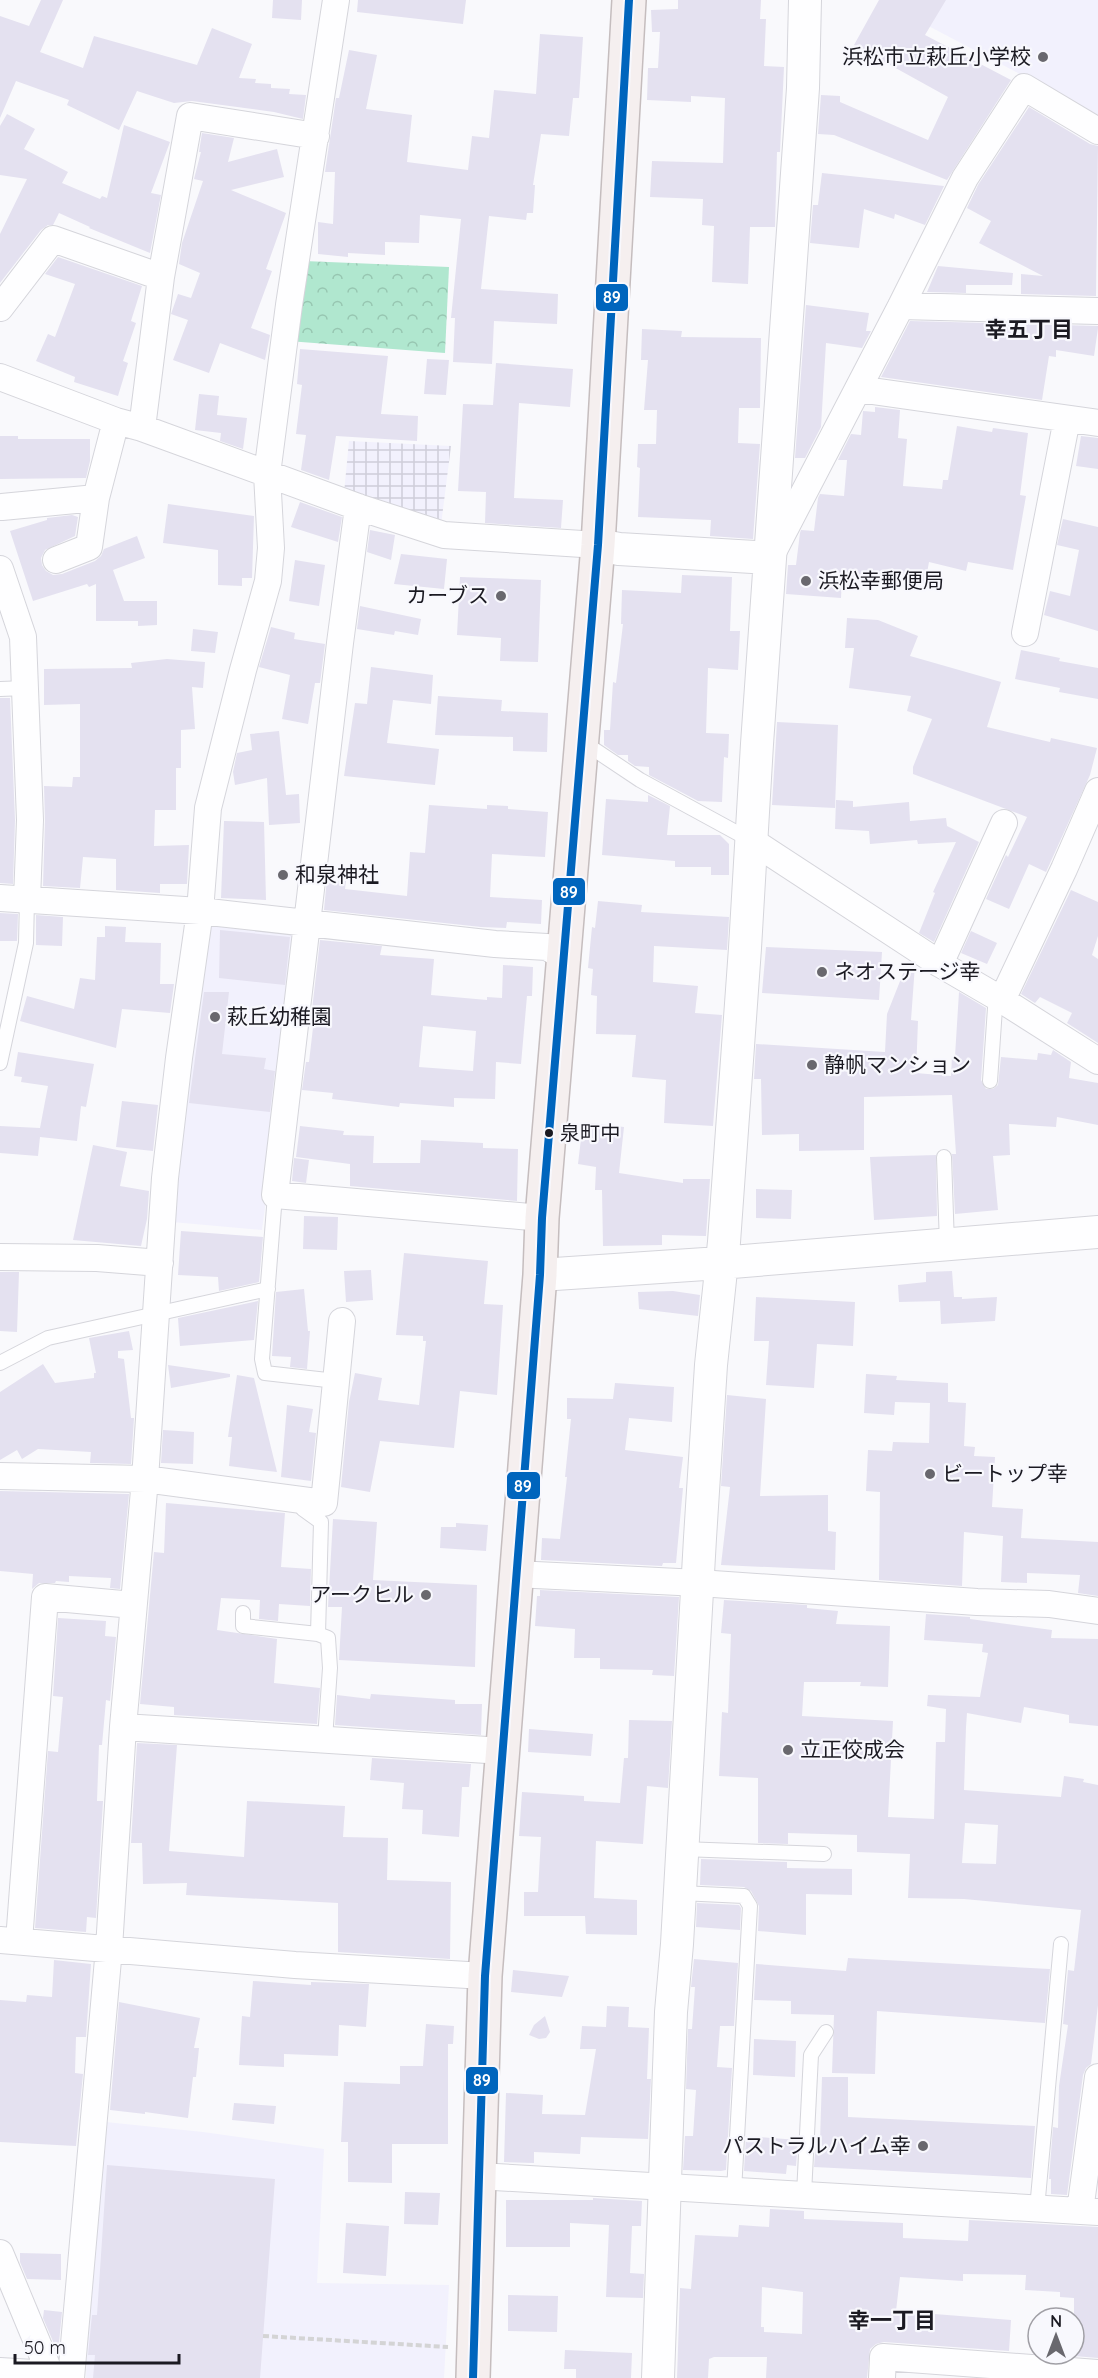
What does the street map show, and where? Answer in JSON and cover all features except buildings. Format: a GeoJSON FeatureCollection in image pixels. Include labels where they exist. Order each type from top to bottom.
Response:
{"type":"FeatureCollection","features":[{"type":"Feature","properties":{"kind":"highway"},"geometry":{"type":"LineString","coordinates":[[473,2378],[485,1976],[563,957],[598,545],[629,0]]}},
{"type":"Feature","properties":{"kind":"street"},"geometry":{"type":"LineString","coordinates":[[58,2377],[109,1948],[123,1727],[145,1479],[167,1156],[200,911],[208,808],[268,581],[271,548],[267,474],[289,305],[336,0]]}},
{"type":"Feature","properties":{"kind":"street"},"geometry":{"type":"LineString","coordinates":[[658,2378],[671,2012],[709,1399],[720,1263],[724,1242],[803,88],[805,0]]}},
{"type":"Feature","properties":{"kind":"street"},"geometry":{"type":"LineString","coordinates":[[770,558],[965,178],[1024,87],[1098,132]]}},
{"type":"Feature","properties":{"kind":"street"},"geometry":{"type":"LineString","coordinates":[[142,429],[161,277],[190,116],[316,136]]}},
{"type":"Feature","properties":{"kind":"street"},"geometry":{"type":"LineString","coordinates":[[0,308],[53,239],[161,277]]}},
{"type":"Feature","properties":{"kind":"street"},"geometry":{"type":"LineString","coordinates":[[901,306],[1098,310]]}},
{"type":"Feature","properties":{"kind":"street"},"geometry":{"type":"LineString","coordinates":[[0,377],[116,421],[444,535],[770,558]]}},
{"type":"Feature","properties":{"kind":"street"},"geometry":{"type":"LineString","coordinates":[[858,389],[1098,423]]}},
{"type":"Feature","properties":{"kind":"street"},"geometry":{"type":"LineString","coordinates":[[1025,633],[1067,419]]}},
{"type":"Feature","properties":{"kind":"street"},"geometry":{"type":"LineString","coordinates":[[56,560],[89,547],[96,498],[116,421]]}},
{"type":"Feature","properties":{"kind":"street"},"geometry":{"type":"LineString","coordinates":[[2,507],[96,498]]}},
{"type":"Feature","properties":{"kind":"street"},"geometry":{"type":"LineString","coordinates":[[358,507],[275,1195],[543,1218]]}},
{"type":"Feature","properties":{"kind":"street"},"geometry":{"type":"LineString","coordinates":[[0,569],[23,637],[30,820],[27,900]]}},
{"type":"Feature","properties":{"kind":"street"},"geometry":{"type":"LineString","coordinates":[[1002,1000],[1098,791]]}},
{"type":"Feature","properties":{"kind":"street"},"geometry":{"type":"LineString","coordinates":[[940,964],[1004,823]]}},
{"type":"Feature","properties":{"kind":"street"},"geometry":{"type":"LineString","coordinates":[[752,841],[940,964],[1098,1061]]}},
{"type":"Feature","properties":{"kind":"street"},"geometry":{"type":"LineString","coordinates":[[0,898],[200,911],[495,944],[547,947],[563,957]]}},
{"type":"Feature","properties":{"kind":"street"},"geometry":{"type":"LineString","coordinates":[[540,1275],[720,1263],[1098,1232]]}},
{"type":"Feature","properties":{"kind":"street"},"geometry":{"type":"LineString","coordinates":[[0,1257],[97,1258],[160,1263]]}},
{"type":"Feature","properties":{"kind":"street"},"geometry":{"type":"LineString","coordinates":[[0,1476],[145,1479],[324,1503],[342,1321]]}},
{"type":"Feature","properties":{"kind":"street"},"geometry":{"type":"LineString","coordinates":[[515,1574],[699,1583],[977,1602],[1049,1604],[1098,1611]]}},
{"type":"Feature","properties":{"kind":"street"},"geometry":{"type":"LineString","coordinates":[[133,1605],[45,1597],[10,1941],[295,1965],[485,1976]]}},
{"type":"Feature","properties":{"kind":"street"},"geometry":{"type":"LineString","coordinates":[[123,1727],[503,1751]]}},
{"type":"Feature","properties":{"kind":"street"},"geometry":{"type":"LineString","coordinates":[[478,2176],[1089,2211],[1098,2077]]}},
{"type":"Feature","properties":{"kind":"street"},"geometry":{"type":"LineString","coordinates":[[0,2253],[58,2377]]}},
{"type":"Feature","properties":{"kind":"street"},"geometry":{"type":"LineString","coordinates":[[882,2378],[883,2357],[1098,2373]]}},
{"type":"Feature","properties":{"kind":"street"},"geometry":{"type":"LineString","coordinates":[[0,2371],[58,2377]]}},
{"type":"Feature","properties":{"kind":"lane"},"geometry":{"type":"LineString","coordinates":[[0,689],[26,688]]}},
{"type":"Feature","properties":{"kind":"lane"},"geometry":{"type":"LineString","coordinates":[[581,741],[640,780],[752,841]]}},
{"type":"Feature","properties":{"kind":"lane"},"geometry":{"type":"LineString","coordinates":[[0,1063],[26,943],[27,900]]}},
{"type":"Feature","properties":{"kind":"lane"},"geometry":{"type":"LineString","coordinates":[[990,1081],[994,1008],[1002,1000]]}},
{"type":"Feature","properties":{"kind":"lane"},"geometry":{"type":"LineString","coordinates":[[944,1157],[947,1245]]}},
{"type":"Feature","properties":{"kind":"lane"},"geometry":{"type":"LineString","coordinates":[[275,1195],[262,1359],[265,1373],[336,1381]]}},
{"type":"Feature","properties":{"kind":"lane"},"geometry":{"type":"LineString","coordinates":[[0,1363],[48,1338],[268,1288]]}},
{"type":"Feature","properties":{"kind":"lane"},"geometry":{"type":"LineString","coordinates":[[297,1499],[303,1509],[321,1522],[318,1634]]}},
{"type":"Feature","properties":{"kind":"lane"},"geometry":{"type":"LineString","coordinates":[[243,1613],[243,1626],[318,1634],[328,1638],[330,1668],[325,1739]]}},
{"type":"Feature","properties":{"kind":"lane"},"geometry":{"type":"LineString","coordinates":[[682,1849],[824,1854]]}},
{"type":"Feature","properties":{"kind":"lane"},"geometry":{"type":"LineString","coordinates":[[680,1893],[744,1896],[750,1906],[734,2191]]}},
{"type":"Feature","properties":{"kind":"lane"},"geometry":{"type":"LineString","coordinates":[[1037,2209],[1061,1944]]}},
{"type":"Feature","properties":{"kind":"lane"},"geometry":{"type":"LineString","coordinates":[[804,2194],[811,2055],[826,2032]]}},
{"type":"Feature","properties":{"kind":"path"},"geometry":{"type":"LineString","coordinates":[[263,2336],[445,2347]]}},
{"type":"Feature","properties":{"kind":"shaded area","name":"浜松市立萩丘小学校"},"geometry":{"type":"Polygon","coordinates":[[[879,0],[1098,0],[1098,115],[879,0]]]}},
{"type":"Feature","properties":{"kind":"shaded area"},"geometry":{"type":"Polygon","coordinates":[[[349,441],[451,446],[441,525],[344,493],[349,441]]]}},
{"type":"Feature","properties":{"kind":"shaded area"},"geometry":{"type":"Polygon","coordinates":[[[203,925],[301,933],[262,1230],[172,1222],[203,925]]]}},
{"type":"Feature","properties":{"kind":"shaded area"},"geometry":{"type":"Polygon","coordinates":[[[96,2121],[203,2132],[324,2149],[317,2283],[449,2285],[444,2378],[86,2378],[96,2121]]]}},
{"type":"Feature","properties":{"kind":"green space"},"geometry":{"type":"Polygon","coordinates":[[[304,261],[449,267],[445,353],[288,341],[304,261]]]}},
{"type":"Feature","properties":{"kind":"transit line","name":"89"},"geometry":{"type":"LineString","coordinates":[[473,2378],[485,1976],[540,1275],[542,1218],[598,545],[629,0]]}},
{"type":"Feature","properties":{"kind":"place","name":"浜松市立萩丘小学校"},"geometry":{"type":"Point","coordinates":[1043,57]}},
{"type":"Feature","properties":{"kind":"place","name":"浜松幸郵便局"},"geometry":{"type":"Point","coordinates":[806,581]}},
{"type":"Feature","properties":{"kind":"place","name":"カーブス"},"geometry":{"type":"Point","coordinates":[501,596]}},
{"type":"Feature","properties":{"kind":"place","name":"和泉神社"},"geometry":{"type":"Point","coordinates":[283,875]}},
{"type":"Feature","properties":{"kind":"place","name":"ネオステージ幸"},"geometry":{"type":"Point","coordinates":[822,972]}},
{"type":"Feature","properties":{"kind":"place","name":"萩丘幼稚園"},"geometry":{"type":"Point","coordinates":[215,1017]}},
{"type":"Feature","properties":{"kind":"place","name":"静帆マンション"},"geometry":{"type":"Point","coordinates":[812,1065]}},
{"type":"Feature","properties":{"kind":"place","name":"泉町中"},"geometry":{"type":"Point","coordinates":[549,1133]}},
{"type":"Feature","properties":{"kind":"place","name":"ビートップ幸"},"geometry":{"type":"Point","coordinates":[930,1474]}},
{"type":"Feature","properties":{"kind":"place","name":"アークヒル"},"geometry":{"type":"Point","coordinates":[426,1595]}},
{"type":"Feature","properties":{"kind":"place","name":"立正佼成会"},"geometry":{"type":"Point","coordinates":[788,1750]}},
{"type":"Feature","properties":{"kind":"place","name":"パストラルハイム幸"},"geometry":{"type":"Point","coordinates":[923,2146]}},
{"type":"Feature","properties":{"kind":"district","name":"幸五丁目"},"geometry":{"type":"Point","coordinates":[1029,329]}},
{"type":"Feature","properties":{"kind":"district","name":"幸一丁目"},"geometry":{"type":"Point","coordinates":[892,2320]}}]}
